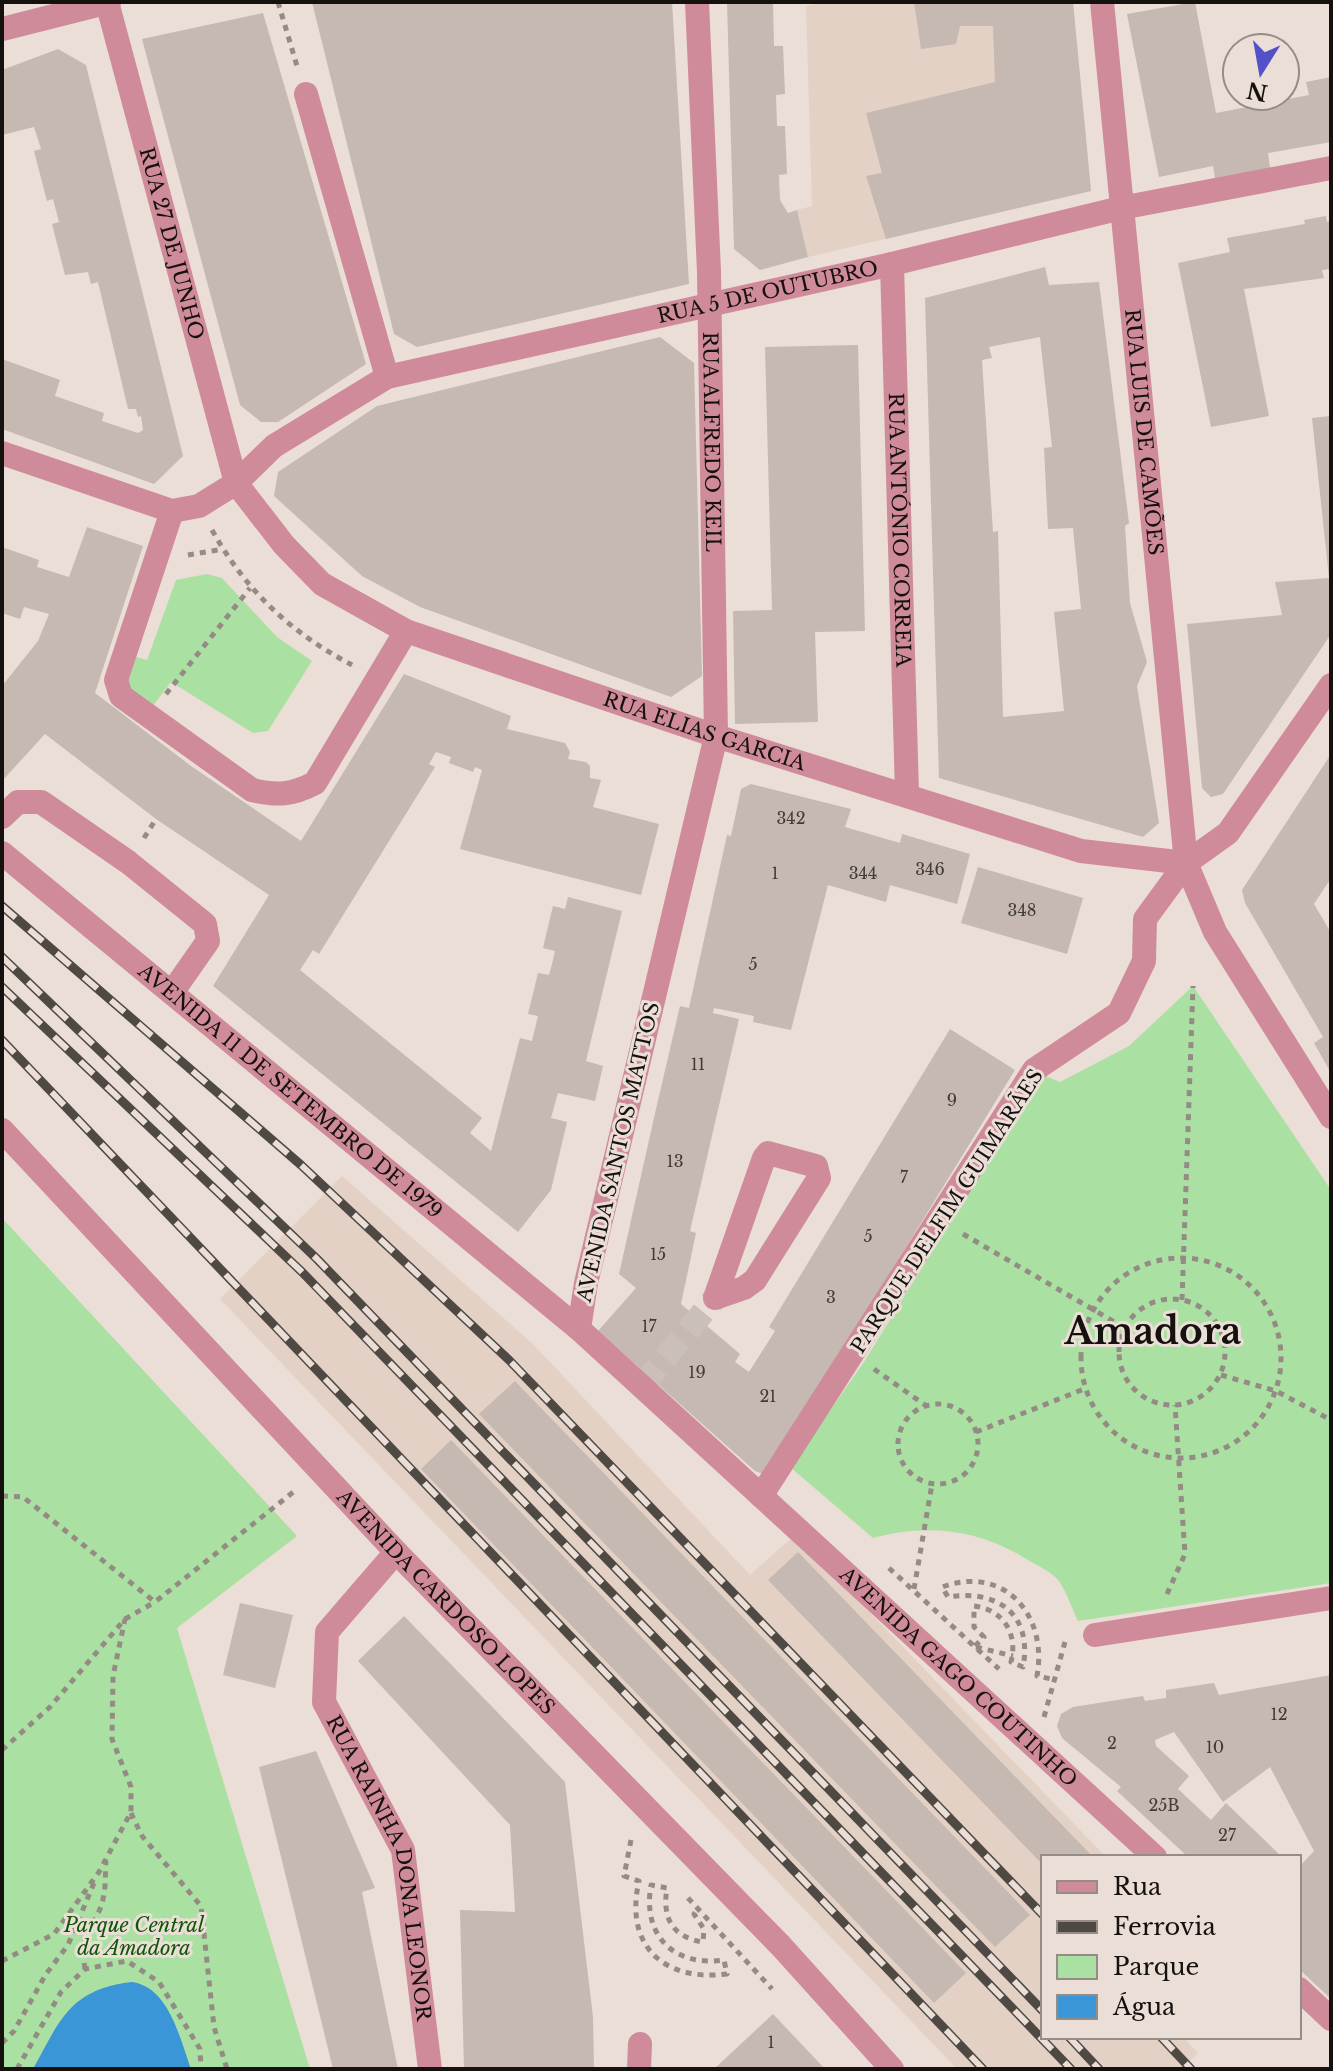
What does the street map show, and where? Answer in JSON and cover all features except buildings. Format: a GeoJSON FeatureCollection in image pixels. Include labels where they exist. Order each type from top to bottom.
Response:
{"type":"FeatureCollection","features":[{"type":"Feature","properties":{"kind":"street"},"geometry":{"type":"LineString","coordinates":[[2,29],[107,2]]}},
{"type":"Feature","properties":{"kind":"street","name":"RUA 27 DE JUNHO"},"geometry":{"type":"LineString","coordinates":[[107,2],[236,483]]}},
{"type":"Feature","properties":{"kind":"street","name":"RUA ALFREDO KEIL"},"geometry":{"type":"LineString","coordinates":[[697,2],[709,303],[716,736]]}},
{"type":"Feature","properties":{"kind":"street","name":"RUA LUIS DE CAMÕES"},"geometry":{"type":"LineString","coordinates":[[1102,2],[1186,863]]}},
{"type":"Feature","properties":{"kind":"street"},"geometry":{"type":"LineString","coordinates":[[306,94],[387,377]]}},
{"type":"Feature","properties":{"kind":"street","name":"RUA 5 DE OUTUBRO"},"geometry":{"type":"LineString","coordinates":[[236,483],[274,446],[387,377],[892,264],[1121,208],[1331,168]]}},
{"type":"Feature","properties":{"kind":"street","name":"RUA ANTÓNIO CORREIA"},"geometry":{"type":"LineString","coordinates":[[892,264],[907,794]]}},
{"type":"Feature","properties":{"kind":"street"},"geometry":{"type":"LineString","coordinates":[[2,453],[172,511],[199,506],[236,483]]}},
{"type":"Feature","properties":{"kind":"street","name":"RUA ELIAS GARCIA"},"geometry":{"type":"LineString","coordinates":[[236,483],[284,545],[322,584],[406,631],[716,736],[1081,851],[1186,863]]}},
{"type":"Feature","properties":{"kind":"street"},"geometry":{"type":"LineString","coordinates":[[172,511],[116,680],[121,696],[252,790],[276,796],[296,793],[315,783],[406,631]]}},
{"type":"Feature","properties":{"kind":"street","name":"PARQUE DELFIM GUIMARÃES"},"geometry":{"type":"LineString","coordinates":[[761,1496],[940,1222],[1034,1070],[1119,1013],[1144,961],[1145,919],[1186,863],[1228,833],[1331,685]]}},
{"type":"Feature","properties":{"kind":"street","name":"AVENIDA SANTOS MATTOS"},"geometry":{"type":"LineString","coordinates":[[716,736],[586,1283],[579,1329],[761,1496]]}},
{"type":"Feature","properties":{"kind":"street"},"geometry":{"type":"LineString","coordinates":[[2,817],[18,802],[41,802],[128,862],[205,924],[208,941],[173,991]]}},
{"type":"Feature","properties":{"kind":"street","name":"AVENIDA 11 DE SETEMBRO DE 1979"},"geometry":{"type":"LineString","coordinates":[[2,853],[579,1329]]}},
{"type":"Feature","properties":{"kind":"street"},"geometry":{"type":"LineString","coordinates":[[1186,863],[1215,932],[1331,1117]]}},
{"type":"Feature","properties":{"kind":"street","name":"AVENIDA CARDOSO LOPES"},"geometry":{"type":"LineString","coordinates":[[2,1130],[396,1552],[781,1946],[892,2069]]}},
{"type":"Feature","properties":{"kind":"street"},"geometry":{"type":"LineString","coordinates":[[774,1153],[816,1166],[819,1178],[755,1280],[744,1288],[715,1298],[764,1158],[774,1153]]}},
{"type":"Feature","properties":{"kind":"street","name":"AVENIDA GAGO COUTINHO"},"geometry":{"type":"LineString","coordinates":[[761,1496],[1153,1855]]}},
{"type":"Feature","properties":{"kind":"street","name":"RUA RAINHA DONA LEONOR"},"geometry":{"type":"LineString","coordinates":[[396,1552],[327,1632],[324,1702],[403,1850],[430,2069]]}},
{"type":"Feature","properties":{"kind":"street"},"geometry":{"type":"LineString","coordinates":[[1095,1635],[1331,1598]]}},
{"type":"Feature","properties":{"kind":"street"},"geometry":{"type":"LineString","coordinates":[[1301,1991],[1331,2019]]}},
{"type":"Feature","properties":{"kind":"street"},"geometry":{"type":"LineString","coordinates":[[639,2069],[640,2044]]}},
{"type":"Feature","properties":{"kind":"path"},"geometry":{"type":"LineString","coordinates":[[278,2],[306,94]]}},
{"type":"Feature","properties":{"kind":"path"},"geometry":{"type":"LineString","coordinates":[[199,506],[250,588],[307,639],[377,678]]}},
{"type":"Feature","properties":{"kind":"path"},"geometry":{"type":"LineString","coordinates":[[149,715],[250,588]]}},
{"type":"Feature","properties":{"kind":"path"},"geometry":{"type":"LineString","coordinates":[[1182,1300],[1193,986]]}},
{"type":"Feature","properties":{"kind":"path"},"geometry":{"type":"LineString","coordinates":[[940,1222],[1125,1328]]}},
{"type":"Feature","properties":{"kind":"path"},"geometry":{"type":"LineString","coordinates":[[1183,1257],[1224,1267],[1242,1278],[1269,1309],[1281,1350],[1276,1391],[1261,1418],[1239,1440],[1211,1454],[1181,1459],[1156,1456],[1132,1446],[1112,1431],[1096,1412],[1084,1389],[1079,1362],[1082,1334],[1093,1308],[1106,1291],[1140,1265],[1183,1257]]}},
{"type":"Feature","properties":{"kind":"path"},"geometry":{"type":"LineString","coordinates":[[1165,1299],[1182,1300],[1200,1307],[1214,1319],[1223,1337],[1226,1356],[1221,1375],[1202,1396],[1175,1405],[1140,1394],[1128,1380],[1120,1355],[1125,1328],[1135,1314],[1165,1299]]}},
{"type":"Feature","properties":{"kind":"path"},"geometry":{"type":"LineString","coordinates":[[854,1354],[925,1405]]}},
{"type":"Feature","properties":{"kind":"path"},"geometry":{"type":"LineString","coordinates":[[1221,1375],[1276,1391],[1331,1420]]}},
{"type":"Feature","properties":{"kind":"path"},"geometry":{"type":"LineString","coordinates":[[976,1432],[1084,1389]]}},
{"type":"Feature","properties":{"kind":"path"},"geometry":{"type":"LineString","coordinates":[[941,1404],[956,1408],[968,1418],[976,1432],[977,1452],[969,1470],[952,1482],[932,1484],[912,1475],[900,1458],[898,1436],[907,1417],[925,1405],[941,1404]]}},
{"type":"Feature","properties":{"kind":"path"},"geometry":{"type":"LineString","coordinates":[[1159,1625],[1160,1610],[1185,1554],[1175,1405]]}},
{"type":"Feature","properties":{"kind":"path"},"geometry":{"type":"LineString","coordinates":[[2,1750],[50,1707],[125,1619],[155,1602],[320,1471]]}},
{"type":"Feature","properties":{"kind":"path"},"geometry":{"type":"LineString","coordinates":[[932,1484],[916,1591],[1006,1675]]}},
{"type":"Feature","properties":{"kind":"path"},"geometry":{"type":"LineString","coordinates":[[2,1496],[23,1497],[155,1602]]}},
{"type":"Feature","properties":{"kind":"path"},"geometry":{"type":"LineString","coordinates":[[975,1646],[984,1637],[974,1627],[974,1606],[996,1614],[1007,1625],[1013,1636],[1011,1662],[1023,1667],[1025,1637],[1005,1607],[979,1595],[948,1597],[942,1587],[982,1582],[1015,1599],[1031,1618],[1040,1639],[1037,1676],[1056,1680]]}},
{"type":"Feature","properties":{"kind":"path"},"geometry":{"type":"LineString","coordinates":[[125,1619],[113,1676],[112,1739],[131,1787],[131,1812],[142,1836],[201,1906],[214,2027],[227,2069]]}},
{"type":"Feature","properties":{"kind":"path"},"geometry":{"type":"LineString","coordinates":[[1025,1738],[1047,1714],[1066,1638],[1095,1635]]}},
{"type":"Feature","properties":{"kind":"path"},"geometry":{"type":"LineString","coordinates":[[975,1646],[1013,1656]]}},
{"type":"Feature","properties":{"kind":"path"},"geometry":{"type":"LineString","coordinates":[[1037,1704],[1047,1714]]}},
{"type":"Feature","properties":{"kind":"path"},"geometry":{"type":"LineString","coordinates":[[2,1961],[54,1934],[99,1872],[131,1812]]}},
{"type":"Feature","properties":{"kind":"path"},"geometry":{"type":"LineString","coordinates":[[631,1840],[624,1876],[639,1881],[635,1919],[648,1949],[664,1965],[685,1974],[727,1974],[724,1960],[689,1959],[662,1941],[648,1911],[651,1885],[667,1888],[666,1910],[672,1928],[690,1940],[703,1942],[704,1929],[694,1914],[698,1909]]}},
{"type":"Feature","properties":{"kind":"path"},"geometry":{"type":"LineString","coordinates":[[85,1969],[82,1948],[85,1931],[98,1914],[104,1894],[106,1860]]}},
{"type":"Feature","properties":{"kind":"path"},"geometry":{"type":"LineString","coordinates":[[2,2043],[14,2031],[46,1974],[68,1945],[99,1872]]}},
{"type":"Feature","properties":{"kind":"path"},"geometry":{"type":"LineString","coordinates":[[682,1892],[772,1989]]}},
{"type":"Feature","properties":{"kind":"path"},"geometry":{"type":"LineString","coordinates":[[17,2069],[61,1992],[85,1969],[127,1961],[159,1982],[200,2049],[201,2069]]}},
{"type":"Feature","properties":{"kind":"shaded area"},"geometry":{"type":"Polygon","coordinates":[[[827,2],[1073,2],[1091,191],[808,257],[797,210],[812,206],[806,6],[827,2]]]}},
{"type":"Feature","properties":{"kind":"shaded area"},"geometry":{"type":"Polygon","coordinates":[[[342,1176],[533,1344],[750,1575],[795,1535],[1104,1855],[1041,1855],[1041,2039],[1185,2039],[1198,2053],[1182,2069],[957,2069],[220,1299],[342,1176]]]}},
{"type":"Feature","properties":{"kind":"green space"},"geometry":{"type":"Polygon","coordinates":[[[207,574],[222,578],[277,637],[312,661],[268,731],[253,733],[171,682],[152,707],[126,687],[136,657],[147,660],[176,580],[207,574]]]}},
{"type":"Feature","properties":{"kind":"green space"},"geometry":{"type":"Polygon","coordinates":[[[1193,986],[1331,1190],[1331,1583],[1078,1621],[1059,1581],[1045,1569],[1010,1550],[972,1535],[933,1530],[873,1538],[790,1467],[864,1362],[1041,1074],[1060,1082],[1129,1046],[1193,986]]]}},
{"type":"Feature","properties":{"kind":"green space","name":"Parque Central da Amadora"},"geometry":{"type":"Polygon","coordinates":[[[2,1218],[297,1536],[177,1628],[310,2069],[2,2069],[2,1218]]]}},
{"type":"Feature","properties":{"kind":"water"},"geometry":{"type":"Polygon","coordinates":[[[132,1982],[145,1986],[164,2004],[191,2069],[33,2069],[69,2010],[94,1992],[132,1982]]]}},
{"type":"Feature","properties":{"kind":"tunnel"},"geometry":{"type":"LineString","coordinates":[[642,1386],[715,1298]]}},
{"type":"Feature","properties":{"kind":"railway"},"geometry":{"type":"LineString","coordinates":[[2,906],[301,1165],[509,1360],[1041,1913]]}},
{"type":"Feature","properties":{"kind":"railway"},"geometry":{"type":"LineString","coordinates":[[2,957],[317,1259],[1041,2009]]}},
{"type":"Feature","properties":{"kind":"railway"},"geometry":{"type":"LineString","coordinates":[[2,987],[302,1272],[1041,2038]]}},
{"type":"Feature","properties":{"kind":"railway"},"geometry":{"type":"LineString","coordinates":[[2,1040],[983,2069]]}},
{"type":"Feature","properties":{"kind":"railway"},"geometry":{"type":"LineString","coordinates":[[1042,2039],[1071,2069]]}},
{"type":"Feature","properties":{"kind":"railway"},"geometry":{"type":"LineString","coordinates":[[1071,2039],[1099,2069]]}},
{"type":"Feature","properties":{"kind":"railway"},"geometry":{"type":"LineString","coordinates":[[1163,2039],[1191,2069]]}},
{"type":"Feature","properties":{"kind":"district","name":"Amadora"},"geometry":{"type":"Point","coordinates":[1153,1331]}}]}
